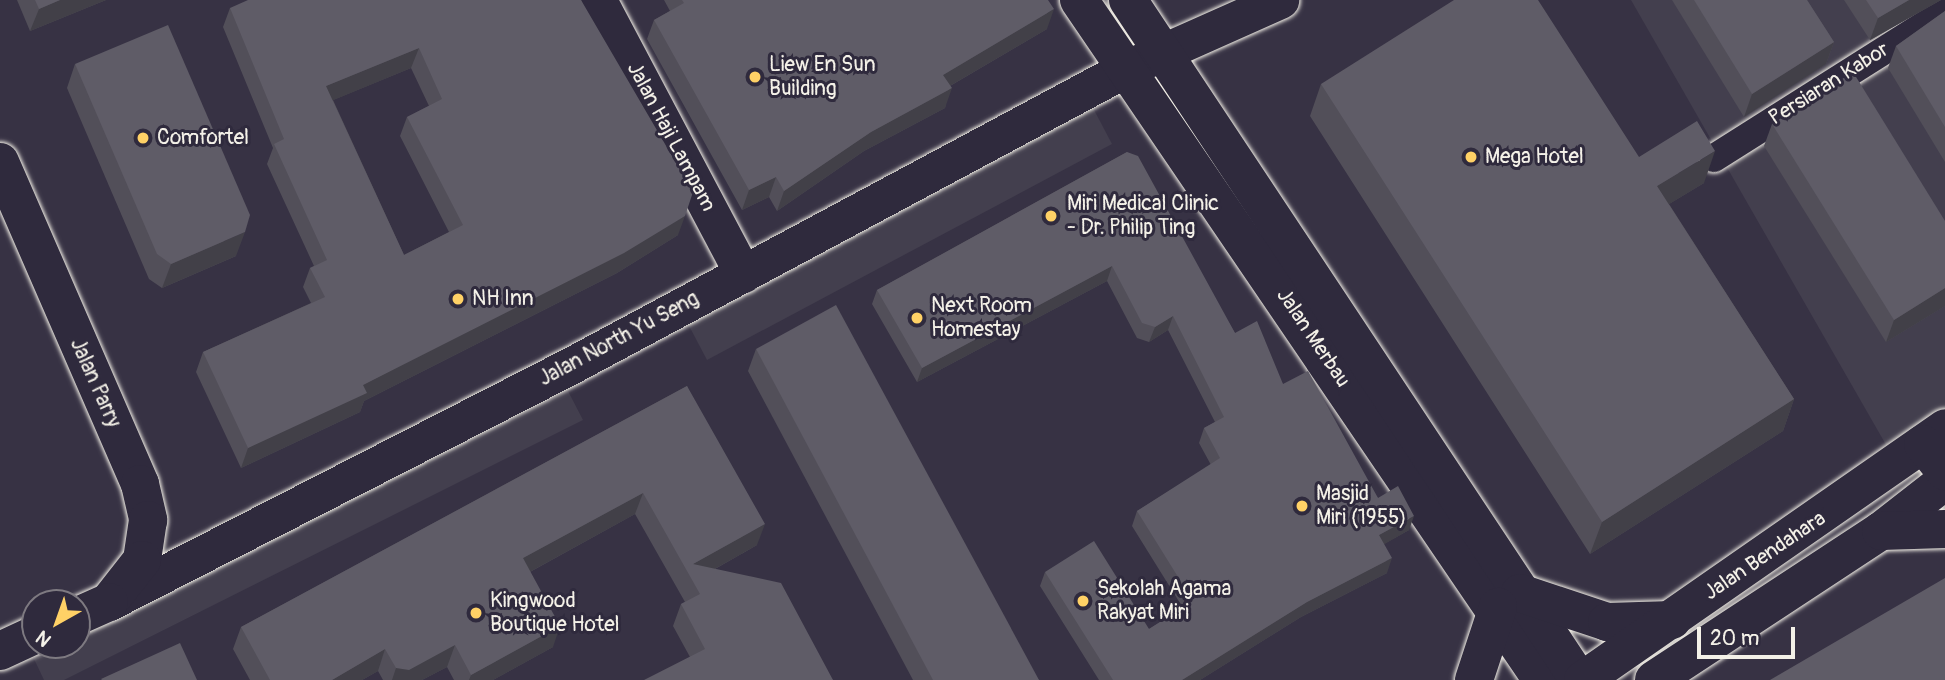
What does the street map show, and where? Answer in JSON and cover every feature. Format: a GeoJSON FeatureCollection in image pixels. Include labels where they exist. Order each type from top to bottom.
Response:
{"type":"FeatureCollection","features":[{"type":"Feature","properties":{"kind":"street","name":"Jalan Haji Lampam"},"geometry":{"type":"LineString","coordinates":[[598,0],[743,274]]}},
{"type":"Feature","properties":{"kind":"street","name":"Jalan Merbau"},"geometry":{"type":"LineString","coordinates":[[1079,0],[1125,69],[1509,600],[1581,680]]}},
{"type":"Feature","properties":{"kind":"street","name":"Jalan Merbau"},"geometry":{"type":"LineString","coordinates":[[1128,0],[1509,600],[1542,680]]}},
{"type":"Feature","properties":{"kind":"street","name":"Jalan North Yu Seng"},"geometry":{"type":"LineString","coordinates":[[93,609],[743,274],[1125,69],[1164,54],[1280,0]]}},
{"type":"Feature","properties":{"kind":"street","name":"Persiaran Kabor"},"geometry":{"type":"LineString","coordinates":[[1714,158],[1945,12]]}},
{"type":"Feature","properties":{"kind":"street","name":"Jalan Parry"},"geometry":{"type":"LineString","coordinates":[[0,162],[140,484],[148,520],[142,560],[93,609]]}},
{"type":"Feature","properties":{"kind":"street","name":"Jalan Bendahara"},"geometry":{"type":"LineString","coordinates":[[1581,680],[1938,447]]}},
{"type":"Feature","properties":{"kind":"street","name":"Jalan Bendahara"},"geometry":{"type":"LineString","coordinates":[[1654,680],[1881,531],[1945,481]]}},
{"type":"Feature","properties":{"kind":"street"},"geometry":{"type":"LineString","coordinates":[[1881,531],[1945,529]]}},
{"type":"Feature","properties":{"kind":"street"},"geometry":{"type":"LineString","coordinates":[[1474,680],[1509,600],[1607,622],[1672,621]]}},
{"type":"Feature","properties":{"kind":"street"},"geometry":{"type":"LineString","coordinates":[[0,651],[21,641]]}},
{"type":"Feature","properties":{"kind":"shaded area"},"geometry":{"type":"Polygon","coordinates":[[[1631,0],[1945,0],[1945,409],[1889,450],[1631,0]]]}},
{"type":"Feature","properties":{"kind":"shaded area"},"geometry":{"type":"Polygon","coordinates":[[[1092,106],[1112,144],[707,360],[687,322],[1092,106]]]}},
{"type":"Feature","properties":{"kind":"shaded area"},"geometry":{"type":"Polygon","coordinates":[[[568,391],[583,420],[64,680],[44,680],[34,659],[91,659],[91,630],[568,391]]]}},
{"type":"Feature","properties":{"kind":"building"},"geometry":{"type":"Polygon","coordinates":[[[35,0],[60,0],[39,9],[35,0]]]}},
{"type":"Feature","properties":{"kind":"building"},"geometry":{"type":"Polygon","coordinates":[[[248,0],[581,0],[693,192],[685,216],[624,253],[363,385],[367,393],[248,448],[203,352],[325,297],[310,268],[327,260],[274,144],[284,139],[230,8],[248,0]],[[419,48],[326,86],[404,255],[463,225],[407,117],[442,99],[419,48]]]}},
{"type":"Feature","properties":{"kind":"building"},"geometry":{"type":"Polygon","coordinates":[[[682,0],[1048,0],[1054,9],[943,75],[952,88],[871,132],[784,191],[776,177],[749,190],[654,20],[684,3],[682,0]]]}},
{"type":"Feature","properties":{"kind":"building"},"geometry":{"type":"Polygon","coordinates":[[[1454,0],[1538,0],[1639,157],[1697,121],[1715,151],[1657,186],[1794,399],[1602,522],[1321,84],[1454,0]]]}},
{"type":"Feature","properties":{"kind":"building"},"geometry":{"type":"Polygon","coordinates":[[[1694,0],[1807,0],[1834,42],[1752,94],[1694,0]]]}},
{"type":"Feature","properties":{"kind":"building"},"geometry":{"type":"Polygon","coordinates":[[[1866,0],[1909,0],[1878,18],[1866,0]]]}},
{"type":"Feature","properties":{"kind":"building"},"geometry":{"type":"Polygon","coordinates":[[[1945,11],[1945,127],[1896,46],[1945,11]]]}},
{"type":"Feature","properties":{"kind":"building"},"geometry":{"type":"Polygon","coordinates":[[[168,25],[250,215],[245,232],[171,264],[157,254],[75,64],[168,25]]]}},
{"type":"Feature","properties":{"kind":"building"},"geometry":{"type":"Polygon","coordinates":[[[1853,72],[1945,221],[1945,288],[1894,320],[1772,124],[1853,72]]]}},
{"type":"Feature","properties":{"kind":"building"},"geometry":{"type":"Polygon","coordinates":[[[1127,152],[1138,156],[1235,333],[1257,321],[1283,384],[1308,371],[1378,498],[1398,486],[1414,516],[1379,535],[1392,558],[1307,602],[1182,680],[1113,680],[1045,572],[1094,541],[1149,629],[1193,601],[1137,511],[1220,458],[1204,428],[1224,417],[1173,316],[1155,327],[1142,323],[1112,266],[922,368],[877,290],[1127,152]]]}},
{"type":"Feature","properties":{"kind":"building"},"geometry":{"type":"Polygon","coordinates":[[[836,305],[1039,680],[933,680],[756,349],[836,305]]]}},
{"type":"Feature","properties":{"kind":"building"},"geometry":{"type":"Polygon","coordinates":[[[687,386],[765,524],[693,564],[781,583],[833,680],[644,680],[705,649],[681,604],[700,594],[643,493],[523,558],[560,626],[471,675],[455,645],[409,670],[396,668],[385,649],[332,680],[270,680],[241,627],[687,386]]]}},
{"type":"Feature","properties":{"kind":"building"},"geometry":{"type":"Polygon","coordinates":[[[1945,578],[1945,680],[1770,680],[1945,578]]]}},
{"type":"Feature","properties":{"kind":"building"},"geometry":{"type":"Polygon","coordinates":[[[180,643],[197,680],[101,679],[180,643]]]}},
{"type":"Feature","properties":{"kind":"place","name":"Liew En Sun Building"},"geometry":{"type":"Point","coordinates":[755,77]}},
{"type":"Feature","properties":{"kind":"place","name":"Comfortel"},"geometry":{"type":"Point","coordinates":[143,138]}},
{"type":"Feature","properties":{"kind":"place","name":"Mega Hotel"},"geometry":{"type":"Point","coordinates":[1471,157]}},
{"type":"Feature","properties":{"kind":"place","name":"Miri Medical Clinic - Dr. Philip Ting"},"geometry":{"type":"Point","coordinates":[1051,216]}},
{"type":"Feature","properties":{"kind":"place","name":"NH Inn"},"geometry":{"type":"Point","coordinates":[458,299]}},
{"type":"Feature","properties":{"kind":"place","name":"Next Room Homestay"},"geometry":{"type":"Point","coordinates":[917,318]}},
{"type":"Feature","properties":{"kind":"place","name":"Masjid Miri (1955)"},"geometry":{"type":"Point","coordinates":[1302,506]}},
{"type":"Feature","properties":{"kind":"place","name":"Sekolah Agama Rakyat Miri"},"geometry":{"type":"Point","coordinates":[1083,601]}},
{"type":"Feature","properties":{"kind":"place","name":"Kingwood Boutique Hotel"},"geometry":{"type":"Point","coordinates":[476,613]}}]}
